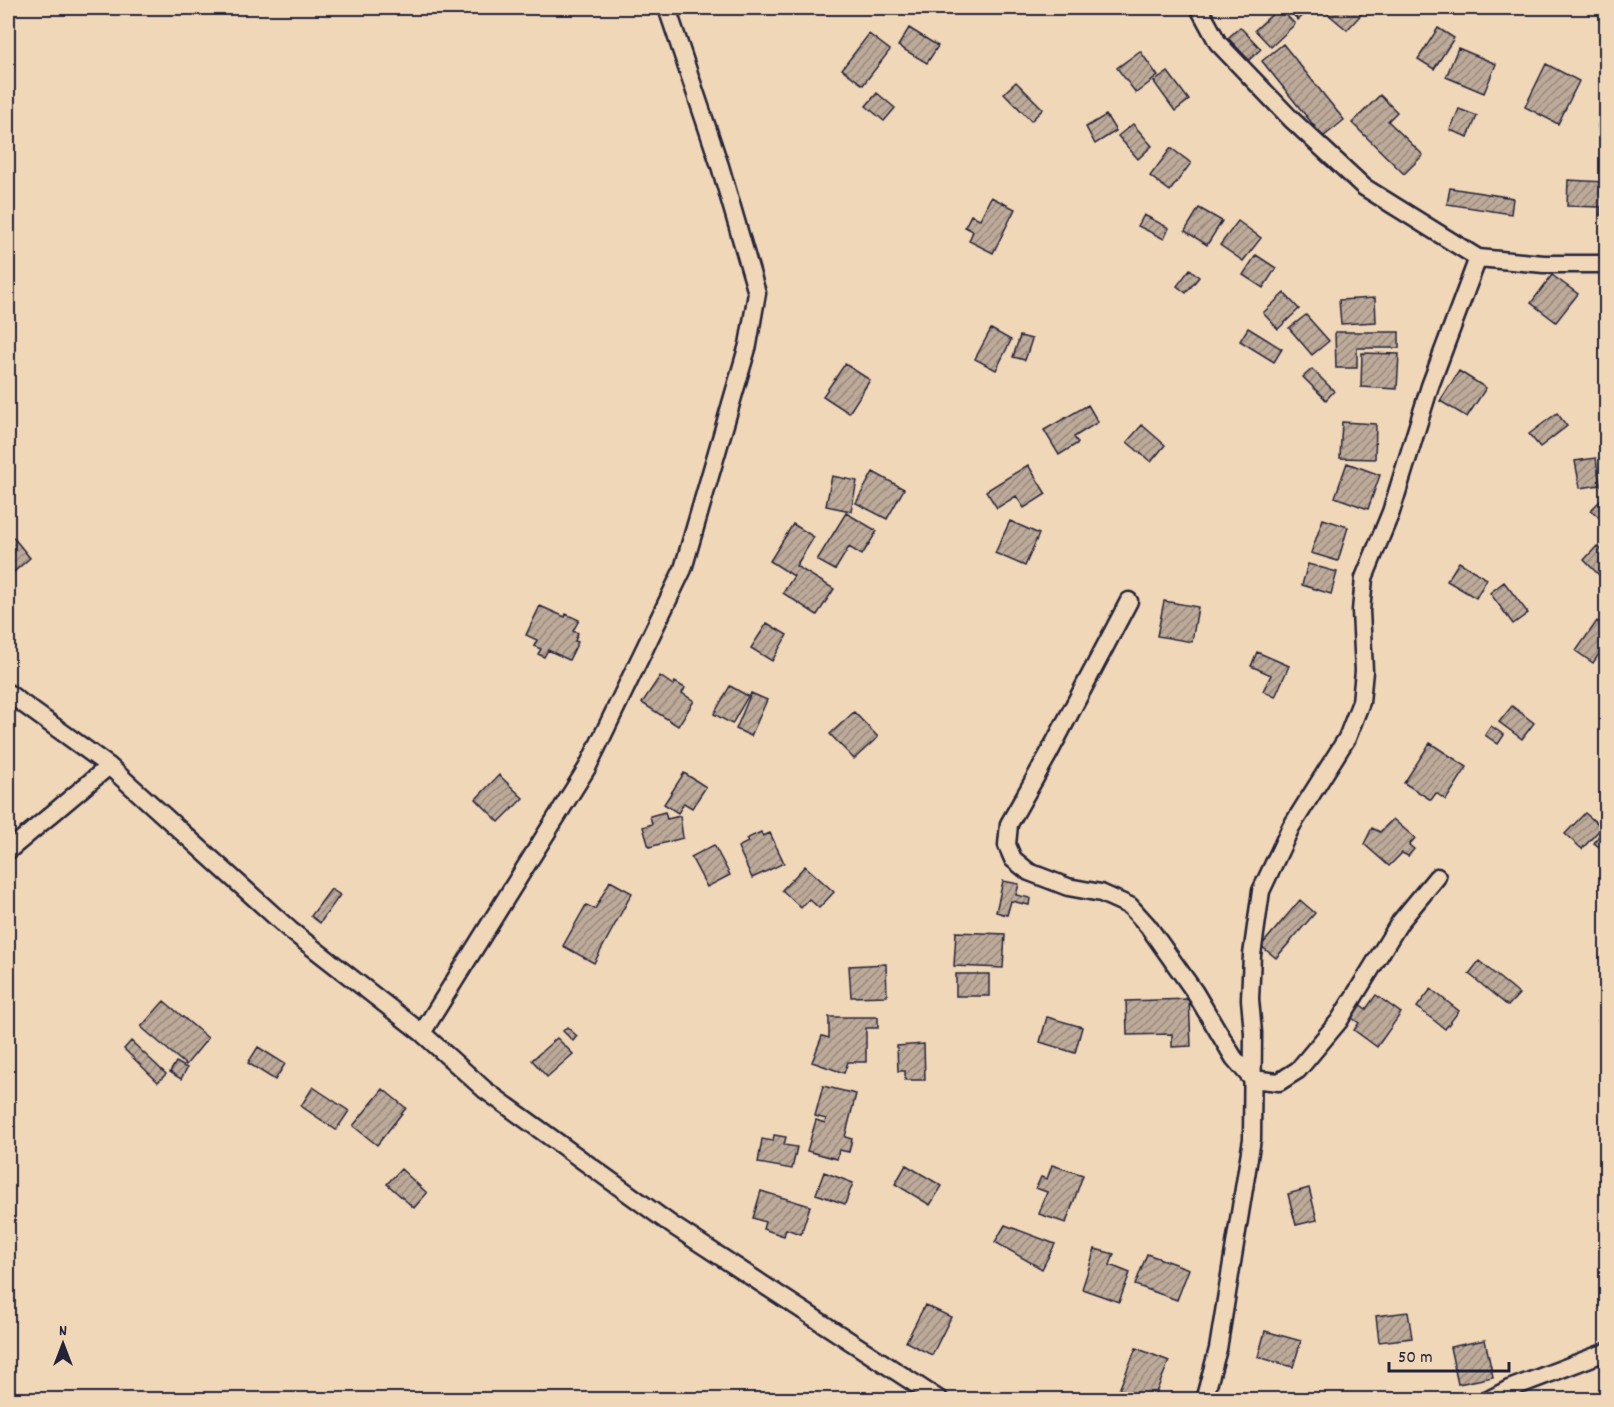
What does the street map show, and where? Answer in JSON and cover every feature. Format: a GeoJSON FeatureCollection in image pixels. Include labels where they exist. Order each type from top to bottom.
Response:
{"type":"FeatureCollection","features":[{"type":"Feature","properties":{"kind":"street"},"geometry":{"type":"LineString","coordinates":[[422,1033],[587,768],[683,569],[748,345],[757,293],[707,125],[667,8]]}},
{"type":"Feature","properties":{"kind":"street"},"geometry":{"type":"LineString","coordinates":[[1198,8],[1218,43],[1292,120],[1364,187],[1478,258],[1544,264],[1606,264]]}},
{"type":"Feature","properties":{"kind":"street"},"geometry":{"type":"LineString","coordinates":[[1204,1400],[1218,1349],[1252,1138],[1253,1033],[1250,988],[1261,891],[1291,827],[1347,738],[1361,702],[1364,671],[1361,611],[1364,578],[1391,512],[1430,386],[1478,258]]}},
{"type":"Feature","properties":{"kind":"street"},"geometry":{"type":"LineString","coordinates":[[1129,600],[1009,824],[1007,846],[1013,859],[1029,872],[1068,887],[1101,893],[1130,906],[1148,926],[1194,991],[1234,1058],[1252,1079],[1279,1082],[1298,1070],[1339,1021],[1400,922],[1437,877]]}},
{"type":"Feature","properties":{"kind":"street"},"geometry":{"type":"LineString","coordinates":[[8,693],[109,766],[290,930],[422,1033],[485,1090],[672,1225],[940,1400]]}},
{"type":"Feature","properties":{"kind":"street"},"geometry":{"type":"LineString","coordinates":[[8,851],[109,766]]}},
{"type":"Feature","properties":{"kind":"street"},"geometry":{"type":"LineString","coordinates":[[1488,1400],[1509,1389],[1606,1352]]}},
{"type":"Feature","properties":{"kind":"building"},"geometry":{"type":"Polygon","coordinates":[[[1279,8],[1295,24],[1271,47],[1255,30],[1279,8]]]}},
{"type":"Feature","properties":{"kind":"building"},"geometry":{"type":"Polygon","coordinates":[[[1287,8],[1312,8],[1298,20],[1287,8]]]}},
{"type":"Feature","properties":{"kind":"building"},"geometry":{"type":"Polygon","coordinates":[[[1321,8],[1364,8],[1366,9],[1347,30],[1321,8]]]}},
{"type":"Feature","properties":{"kind":"building"},"geometry":{"type":"Polygon","coordinates":[[[1240,27],[1261,49],[1249,60],[1228,38],[1240,27]]]}},
{"type":"Feature","properties":{"kind":"building"},"geometry":{"type":"Polygon","coordinates":[[[909,28],[938,46],[927,63],[898,46],[909,28]]]}},
{"type":"Feature","properties":{"kind":"building"},"geometry":{"type":"Polygon","coordinates":[[[1438,28],[1454,38],[1434,69],[1418,59],[1438,28]]]}},
{"type":"Feature","properties":{"kind":"building"},"geometry":{"type":"Polygon","coordinates":[[[869,34],[890,50],[863,85],[842,69],[869,34]]]}},
{"type":"Feature","properties":{"kind":"building"},"geometry":{"type":"Polygon","coordinates":[[[1283,44],[1344,120],[1323,137],[1262,61],[1283,44]]]}},
{"type":"Feature","properties":{"kind":"building"},"geometry":{"type":"Polygon","coordinates":[[[1458,48],[1496,64],[1484,93],[1446,77],[1458,48]]]}},
{"type":"Feature","properties":{"kind":"building"},"geometry":{"type":"Polygon","coordinates":[[[1140,51],[1158,76],[1136,93],[1117,68],[1140,51]]]}},
{"type":"Feature","properties":{"kind":"building"},"geometry":{"type":"Polygon","coordinates":[[[1546,64],[1579,81],[1558,124],[1525,107],[1546,64]]]}},
{"type":"Feature","properties":{"kind":"building"},"geometry":{"type":"Polygon","coordinates":[[[1168,72],[1189,100],[1175,111],[1154,82],[1168,72]]]}},
{"type":"Feature","properties":{"kind":"building"},"geometry":{"type":"Polygon","coordinates":[[[1016,82],[1043,109],[1031,121],[1004,93],[1016,82]]]}},
{"type":"Feature","properties":{"kind":"building"},"geometry":{"type":"Polygon","coordinates":[[[1606,91],[1606,150],[1603,149],[1598,127],[1601,102],[1606,91]]]}},
{"type":"Feature","properties":{"kind":"building"},"geometry":{"type":"Polygon","coordinates":[[[877,93],[895,108],[884,121],[866,106],[877,93]]]}},
{"type":"Feature","properties":{"kind":"building"},"geometry":{"type":"Polygon","coordinates":[[[1380,95],[1397,112],[1388,121],[1423,155],[1404,174],[1352,123],[1380,95]]]}},
{"type":"Feature","properties":{"kind":"building"},"geometry":{"type":"Polygon","coordinates":[[[1459,109],[1477,116],[1468,137],[1450,130],[1459,109]]]}},
{"type":"Feature","properties":{"kind":"building"},"geometry":{"type":"Polygon","coordinates":[[[1106,115],[1116,131],[1095,144],[1086,127],[1106,115]]]}},
{"type":"Feature","properties":{"kind":"building"},"geometry":{"type":"Polygon","coordinates":[[[1133,124],[1152,146],[1138,159],[1118,136],[1133,124]]]}},
{"type":"Feature","properties":{"kind":"building"},"geometry":{"type":"Polygon","coordinates":[[[1171,148],[1191,163],[1170,191],[1150,176],[1171,148]]]}},
{"type":"Feature","properties":{"kind":"building"},"geometry":{"type":"Polygon","coordinates":[[[1605,176],[1606,215],[1600,215],[1601,207],[1567,206],[1568,180],[1605,182],[1605,176]]]}},
{"type":"Feature","properties":{"kind":"building"},"geometry":{"type":"Polygon","coordinates":[[[1450,188],[1513,198],[1511,214],[1447,204],[1450,188]]]}},
{"type":"Feature","properties":{"kind":"building"},"geometry":{"type":"Polygon","coordinates":[[[991,197],[1015,209],[993,253],[969,241],[973,231],[965,227],[971,215],[980,219],[991,197]]]}},
{"type":"Feature","properties":{"kind":"building"},"geometry":{"type":"Polygon","coordinates":[[[1199,208],[1222,221],[1207,245],[1185,231],[1199,208]]]}},
{"type":"Feature","properties":{"kind":"building"},"geometry":{"type":"Polygon","coordinates":[[[1144,215],[1169,228],[1164,239],[1138,226],[1144,215]]]}},
{"type":"Feature","properties":{"kind":"building"},"geometry":{"type":"Polygon","coordinates":[[[1238,221],[1261,238],[1243,261],[1220,245],[1238,221]]]}},
{"type":"Feature","properties":{"kind":"building"},"geometry":{"type":"Polygon","coordinates":[[[1256,255],[1276,268],[1263,288],[1243,275],[1256,255]]]}},
{"type":"Feature","properties":{"kind":"building"},"geometry":{"type":"Polygon","coordinates":[[[1190,269],[1199,277],[1186,293],[1177,286],[1190,269]]]}},
{"type":"Feature","properties":{"kind":"building"},"geometry":{"type":"Polygon","coordinates":[[[1552,275],[1578,294],[1556,322],[1531,303],[1552,275]]]}},
{"type":"Feature","properties":{"kind":"building"},"geometry":{"type":"Polygon","coordinates":[[[1284,293],[1299,309],[1278,329],[1263,313],[1284,293]]]}},
{"type":"Feature","properties":{"kind":"building"},"geometry":{"type":"Polygon","coordinates":[[[1375,298],[1376,322],[1341,324],[1339,300],[1375,298]]]}},
{"type":"Feature","properties":{"kind":"building"},"geometry":{"type":"Polygon","coordinates":[[[1306,315],[1329,341],[1312,355],[1289,328],[1306,315]]]}},
{"type":"Feature","properties":{"kind":"building"},"geometry":{"type":"Polygon","coordinates":[[[1248,328],[1282,349],[1274,362],[1240,341],[1248,328]]]}},
{"type":"Feature","properties":{"kind":"building"},"geometry":{"type":"Polygon","coordinates":[[[991,329],[1011,340],[996,370],[975,359],[991,329]]]}},
{"type":"Feature","properties":{"kind":"building"},"geometry":{"type":"Polygon","coordinates":[[[1335,332],[1399,332],[1399,348],[1357,348],[1357,368],[1336,368],[1335,332]]]}},
{"type":"Feature","properties":{"kind":"building"},"geometry":{"type":"Polygon","coordinates":[[[1020,336],[1032,339],[1025,360],[1013,357],[1020,336]]]}},
{"type":"Feature","properties":{"kind":"building"},"geometry":{"type":"Polygon","coordinates":[[[1362,353],[1399,354],[1397,389],[1361,387],[1362,353]]]}},
{"type":"Feature","properties":{"kind":"building"},"geometry":{"type":"Polygon","coordinates":[[[845,364],[870,380],[849,413],[823,396],[845,364]]]}},
{"type":"Feature","properties":{"kind":"building"},"geometry":{"type":"Polygon","coordinates":[[[1312,369],[1334,391],[1326,400],[1303,377],[1312,369]]]}},
{"type":"Feature","properties":{"kind":"building"},"geometry":{"type":"Polygon","coordinates":[[[1459,371],[1486,388],[1467,417],[1440,401],[1459,371]]]}},
{"type":"Feature","properties":{"kind":"building"},"geometry":{"type":"Polygon","coordinates":[[[1088,405],[1098,422],[1074,437],[1078,443],[1059,455],[1044,430],[1088,405]]]}},
{"type":"Feature","properties":{"kind":"building"},"geometry":{"type":"Polygon","coordinates":[[[1557,413],[1567,426],[1540,447],[1529,434],[1557,413]]]}},
{"type":"Feature","properties":{"kind":"building"},"geometry":{"type":"Polygon","coordinates":[[[1342,422],[1376,424],[1375,459],[1340,458],[1342,422]]]}},
{"type":"Feature","properties":{"kind":"building"},"geometry":{"type":"Polygon","coordinates":[[[1142,425],[1165,445],[1151,462],[1127,442],[1142,425]]]}},
{"type":"Feature","properties":{"kind":"building"},"geometry":{"type":"Polygon","coordinates":[[[1596,458],[1600,485],[1580,488],[1575,461],[1596,458]]]}},
{"type":"Feature","properties":{"kind":"building"},"geometry":{"type":"Polygon","coordinates":[[[1347,463],[1380,475],[1368,509],[1335,497],[1347,463]]]}},
{"type":"Feature","properties":{"kind":"building"},"geometry":{"type":"Polygon","coordinates":[[[1028,465],[1046,494],[1024,508],[1016,496],[997,508],[986,491],[1028,465]]]}},
{"type":"Feature","properties":{"kind":"building"},"geometry":{"type":"Polygon","coordinates":[[[873,472],[904,489],[887,519],[856,503],[873,472]]]}},
{"type":"Feature","properties":{"kind":"building"},"geometry":{"type":"Polygon","coordinates":[[[832,476],[857,481],[851,511],[826,506],[832,476]]]}},
{"type":"Feature","properties":{"kind":"building"},"geometry":{"type":"Polygon","coordinates":[[[1604,497],[1606,499],[1606,524],[1591,510],[1604,497]]]}},
{"type":"Feature","properties":{"kind":"building"},"geometry":{"type":"Polygon","coordinates":[[[846,513],[877,531],[862,555],[849,547],[835,570],[817,560],[846,513]]]}},
{"type":"Feature","properties":{"kind":"building"},"geometry":{"type":"Polygon","coordinates":[[[1323,519],[1348,527],[1338,561],[1311,553],[1323,519]]]}},
{"type":"Feature","properties":{"kind":"building"},"geometry":{"type":"Polygon","coordinates":[[[1010,521],[1039,534],[1025,566],[995,553],[1010,521]]]}},
{"type":"Feature","properties":{"kind":"building"},"geometry":{"type":"Polygon","coordinates":[[[793,524],[814,537],[796,566],[834,589],[817,615],[783,593],[794,576],[770,561],[793,524]]]}},
{"type":"Feature","properties":{"kind":"building"},"geometry":{"type":"Polygon","coordinates":[[[13,537],[30,558],[8,577],[8,541],[13,537]]]}},
{"type":"Feature","properties":{"kind":"building"},"geometry":{"type":"Polygon","coordinates":[[[1597,546],[1606,554],[1606,582],[1584,560],[1597,546]]]}},
{"type":"Feature","properties":{"kind":"building"},"geometry":{"type":"Polygon","coordinates":[[[1459,562],[1487,579],[1476,598],[1447,581],[1459,562]]]}},
{"type":"Feature","properties":{"kind":"building"},"geometry":{"type":"Polygon","coordinates":[[[1308,564],[1337,572],[1331,594],[1302,585],[1308,564]]]}},
{"type":"Feature","properties":{"kind":"building"},"geometry":{"type":"Polygon","coordinates":[[[1504,582],[1528,613],[1513,624],[1490,593],[1504,582]]]}},
{"type":"Feature","properties":{"kind":"building"},"geometry":{"type":"Polygon","coordinates":[[[1164,601],[1198,607],[1192,642],[1157,636],[1164,601]]]}},
{"type":"Feature","properties":{"kind":"building"},"geometry":{"type":"Polygon","coordinates":[[[540,606],[565,617],[566,614],[579,620],[573,631],[578,633],[575,641],[578,642],[569,660],[548,650],[544,657],[538,654],[541,649],[534,646],[537,640],[526,635],[540,606]]]}},
{"type":"Feature","properties":{"kind":"building"},"geometry":{"type":"Polygon","coordinates":[[[1597,621],[1606,628],[1606,644],[1593,663],[1576,651],[1597,621]]]}},
{"type":"Feature","properties":{"kind":"building"},"geometry":{"type":"Polygon","coordinates":[[[767,623],[787,635],[772,661],[751,648],[767,623]]]}},
{"type":"Feature","properties":{"kind":"building"},"geometry":{"type":"Polygon","coordinates":[[[1257,652],[1289,666],[1275,697],[1263,691],[1271,675],[1251,666],[1257,652]]]}},
{"type":"Feature","properties":{"kind":"building"},"geometry":{"type":"Polygon","coordinates":[[[660,676],[673,685],[675,682],[685,688],[682,693],[694,701],[678,726],[642,703],[660,676]]]}},
{"type":"Feature","properties":{"kind":"building"},"geometry":{"type":"Polygon","coordinates":[[[730,686],[748,696],[732,724],[714,714],[730,686]]]}},
{"type":"Feature","properties":{"kind":"building"},"geometry":{"type":"Polygon","coordinates":[[[751,693],[767,700],[751,736],[736,729],[751,693]]]}},
{"type":"Feature","properties":{"kind":"building"},"geometry":{"type":"Polygon","coordinates":[[[1512,706],[1534,723],[1522,739],[1499,722],[1512,706]]]}},
{"type":"Feature","properties":{"kind":"building"},"geometry":{"type":"Polygon","coordinates":[[[854,712],[878,737],[854,759],[830,734],[854,712]]]}},
{"type":"Feature","properties":{"kind":"building"},"geometry":{"type":"Polygon","coordinates":[[[1491,726],[1504,735],[1498,744],[1485,735],[1491,726]]]}},
{"type":"Feature","properties":{"kind":"building"},"geometry":{"type":"Polygon","coordinates":[[[1430,743],[1467,767],[1446,800],[1436,793],[1431,800],[1404,783],[1430,743]]]}},
{"type":"Feature","properties":{"kind":"building"},"geometry":{"type":"Polygon","coordinates":[[[684,773],[706,787],[692,808],[684,803],[678,813],[664,804],[684,773]]]}},
{"type":"Feature","properties":{"kind":"building"},"geometry":{"type":"Polygon","coordinates":[[[499,775],[523,798],[499,822],[476,799],[499,775]]]}},
{"type":"Feature","properties":{"kind":"building"},"geometry":{"type":"Polygon","coordinates":[[[665,812],[667,819],[680,816],[683,838],[649,847],[643,827],[652,824],[650,816],[665,812]]]}},
{"type":"Feature","properties":{"kind":"building"},"geometry":{"type":"Polygon","coordinates":[[[1585,813],[1602,827],[1582,849],[1565,834],[1585,813]]]}},
{"type":"Feature","properties":{"kind":"building"},"geometry":{"type":"Polygon","coordinates":[[[1393,819],[1415,838],[1409,845],[1414,849],[1408,856],[1402,853],[1389,866],[1364,844],[1372,828],[1380,832],[1393,819]]]}},
{"type":"Feature","properties":{"kind":"building"},"geometry":{"type":"Polygon","coordinates":[[[1604,828],[1606,830],[1606,852],[1594,843],[1604,828]]]}},
{"type":"Feature","properties":{"kind":"building"},"geometry":{"type":"Polygon","coordinates":[[[761,832],[763,836],[770,833],[784,863],[752,878],[738,847],[748,842],[746,839],[761,832]]]}},
{"type":"Feature","properties":{"kind":"building"},"geometry":{"type":"Polygon","coordinates":[[[714,845],[730,875],[707,887],[691,857],[714,845]]]}},
{"type":"Feature","properties":{"kind":"building"},"geometry":{"type":"Polygon","coordinates":[[[805,866],[834,892],[819,908],[809,899],[801,908],[782,890],[805,866]]]}},
{"type":"Feature","properties":{"kind":"building"},"geometry":{"type":"Polygon","coordinates":[[[610,881],[632,893],[594,963],[563,946],[586,905],[595,909],[610,881]]]}},
{"type":"Feature","properties":{"kind":"building"},"geometry":{"type":"Polygon","coordinates":[[[1003,881],[1019,884],[1016,895],[1030,898],[1029,905],[1011,901],[1007,915],[996,912],[1003,881]]]}},
{"type":"Feature","properties":{"kind":"building"},"geometry":{"type":"Polygon","coordinates":[[[331,889],[340,895],[320,923],[311,916],[331,889]]]}},
{"type":"Feature","properties":{"kind":"building"},"geometry":{"type":"Polygon","coordinates":[[[1300,900],[1315,913],[1276,958],[1261,946],[1300,900]]]}},
{"type":"Feature","properties":{"kind":"building"},"geometry":{"type":"Polygon","coordinates":[[[956,932],[1005,934],[1003,968],[954,966],[956,932]]]}},
{"type":"Feature","properties":{"kind":"building"},"geometry":{"type":"Polygon","coordinates":[[[1479,961],[1519,994],[1508,1006],[1469,974],[1479,961]]]}},
{"type":"Feature","properties":{"kind":"building"},"geometry":{"type":"Polygon","coordinates":[[[886,964],[887,996],[851,997],[849,966],[886,964]]]}},
{"type":"Feature","properties":{"kind":"building"},"geometry":{"type":"Polygon","coordinates":[[[956,974],[989,974],[989,996],[956,996],[956,974]]]}},
{"type":"Feature","properties":{"kind":"building"},"geometry":{"type":"Polygon","coordinates":[[[1431,989],[1459,1011],[1445,1029],[1417,1007],[1431,989]]]}},
{"type":"Feature","properties":{"kind":"building"},"geometry":{"type":"Polygon","coordinates":[[[1376,995],[1401,1013],[1377,1047],[1354,1030],[1359,1023],[1349,1016],[1358,1003],[1366,1009],[1376,995]]]}},
{"type":"Feature","properties":{"kind":"building"},"geometry":{"type":"Polygon","coordinates":[[[1189,999],[1191,1046],[1172,1047],[1172,1034],[1127,1035],[1126,1001],[1189,999]]]}},
{"type":"Feature","properties":{"kind":"building"},"geometry":{"type":"Polygon","coordinates":[[[164,1001],[208,1038],[186,1065],[141,1027],[164,1001]]]}},
{"type":"Feature","properties":{"kind":"building"},"geometry":{"type":"Polygon","coordinates":[[[829,1017],[878,1017],[878,1028],[866,1028],[866,1062],[848,1062],[844,1073],[812,1062],[822,1036],[829,1038],[829,1017]]]}},
{"type":"Feature","properties":{"kind":"building"},"geometry":{"type":"Polygon","coordinates":[[[1047,1017],[1082,1027],[1075,1053],[1040,1042],[1047,1017]]]}},
{"type":"Feature","properties":{"kind":"building"},"geometry":{"type":"Polygon","coordinates":[[[1606,1018],[1606,1045],[1604,1046],[1598,1020],[1606,1018]]]}},
{"type":"Feature","properties":{"kind":"building"},"geometry":{"type":"Polygon","coordinates":[[[567,1027],[577,1036],[573,1041],[563,1031],[567,1027]]]}},
{"type":"Feature","properties":{"kind":"building"},"geometry":{"type":"Polygon","coordinates":[[[557,1038],[573,1054],[547,1077],[532,1060],[557,1038]]]}},
{"type":"Feature","properties":{"kind":"building"},"geometry":{"type":"Polygon","coordinates":[[[131,1041],[166,1074],[158,1082],[124,1049],[131,1041]]]}},
{"type":"Feature","properties":{"kind":"building"},"geometry":{"type":"Polygon","coordinates":[[[924,1044],[925,1080],[905,1080],[905,1071],[898,1071],[897,1046],[924,1044]]]}},
{"type":"Feature","properties":{"kind":"building"},"geometry":{"type":"Polygon","coordinates":[[[258,1047],[285,1064],[275,1080],[248,1063],[258,1047]]]}},
{"type":"Feature","properties":{"kind":"building"},"geometry":{"type":"Polygon","coordinates":[[[176,1062],[187,1068],[181,1079],[170,1072],[176,1062]]]}},
{"type":"Feature","properties":{"kind":"building"},"geometry":{"type":"Polygon","coordinates":[[[823,1086],[856,1094],[845,1137],[852,1139],[849,1152],[839,1150],[837,1159],[807,1151],[816,1120],[825,1123],[826,1119],[815,1116],[823,1086]]]}},
{"type":"Feature","properties":{"kind":"building"},"geometry":{"type":"Polygon","coordinates":[[[313,1087],[349,1111],[336,1130],[301,1106],[313,1087]]]}},
{"type":"Feature","properties":{"kind":"building"},"geometry":{"type":"Polygon","coordinates":[[[383,1089],[406,1108],[377,1145],[353,1126],[383,1089]]]}},
{"type":"Feature","properties":{"kind":"building"},"geometry":{"type":"Polygon","coordinates":[[[774,1135],[786,1137],[784,1145],[797,1147],[792,1169],[758,1163],[762,1139],[773,1141],[774,1135]]]}},
{"type":"Feature","properties":{"kind":"building"},"geometry":{"type":"Polygon","coordinates":[[[906,1165],[942,1186],[930,1205],[895,1184],[906,1165]]]}},
{"type":"Feature","properties":{"kind":"building"},"geometry":{"type":"Polygon","coordinates":[[[1052,1165],[1083,1175],[1066,1223],[1039,1214],[1047,1192],[1036,1188],[1041,1177],[1047,1179],[1052,1165]]]}},
{"type":"Feature","properties":{"kind":"building"},"geometry":{"type":"Polygon","coordinates":[[[401,1169],[427,1193],[414,1208],[387,1184],[401,1169]]]}},
{"type":"Feature","properties":{"kind":"building"},"geometry":{"type":"Polygon","coordinates":[[[824,1172],[853,1183],[845,1204],[816,1194],[824,1172]]]}},
{"type":"Feature","properties":{"kind":"building"},"geometry":{"type":"Polygon","coordinates":[[[1309,1188],[1317,1220],[1296,1225],[1288,1194],[1309,1188]]]}},
{"type":"Feature","properties":{"kind":"building"},"geometry":{"type":"Polygon","coordinates":[[[761,1191],[810,1206],[801,1234],[786,1229],[784,1236],[763,1229],[765,1222],[753,1218],[761,1191]]]}},
{"type":"Feature","properties":{"kind":"building"},"geometry":{"type":"Polygon","coordinates":[[[1005,1225],[1055,1244],[1042,1269],[995,1242],[1005,1225]]]}},
{"type":"Feature","properties":{"kind":"building"},"geometry":{"type":"Polygon","coordinates":[[[1095,1249],[1114,1254],[1110,1265],[1130,1273],[1119,1302],[1082,1289],[1095,1249]]]}},
{"type":"Feature","properties":{"kind":"building"},"geometry":{"type":"Polygon","coordinates":[[[1147,1254],[1189,1269],[1177,1300],[1135,1285],[1147,1254]]]}},
{"type":"Feature","properties":{"kind":"building"},"geometry":{"type":"Polygon","coordinates":[[[925,1305],[951,1317],[932,1355],[906,1342],[925,1305]]]}},
{"type":"Feature","properties":{"kind":"building"},"geometry":{"type":"Polygon","coordinates":[[[1408,1312],[1412,1338],[1379,1342],[1376,1316],[1408,1312]]]}},
{"type":"Feature","properties":{"kind":"building"},"geometry":{"type":"Polygon","coordinates":[[[1265,1331],[1301,1341],[1293,1367],[1258,1357],[1265,1331]]]}},
{"type":"Feature","properties":{"kind":"building"},"geometry":{"type":"Polygon","coordinates":[[[1485,1340],[1493,1377],[1458,1384],[1450,1347],[1485,1340]]]}},
{"type":"Feature","properties":{"kind":"building"},"geometry":{"type":"Polygon","coordinates":[[[1136,1348],[1169,1361],[1153,1400],[1115,1400],[1136,1348]]]}}]}
